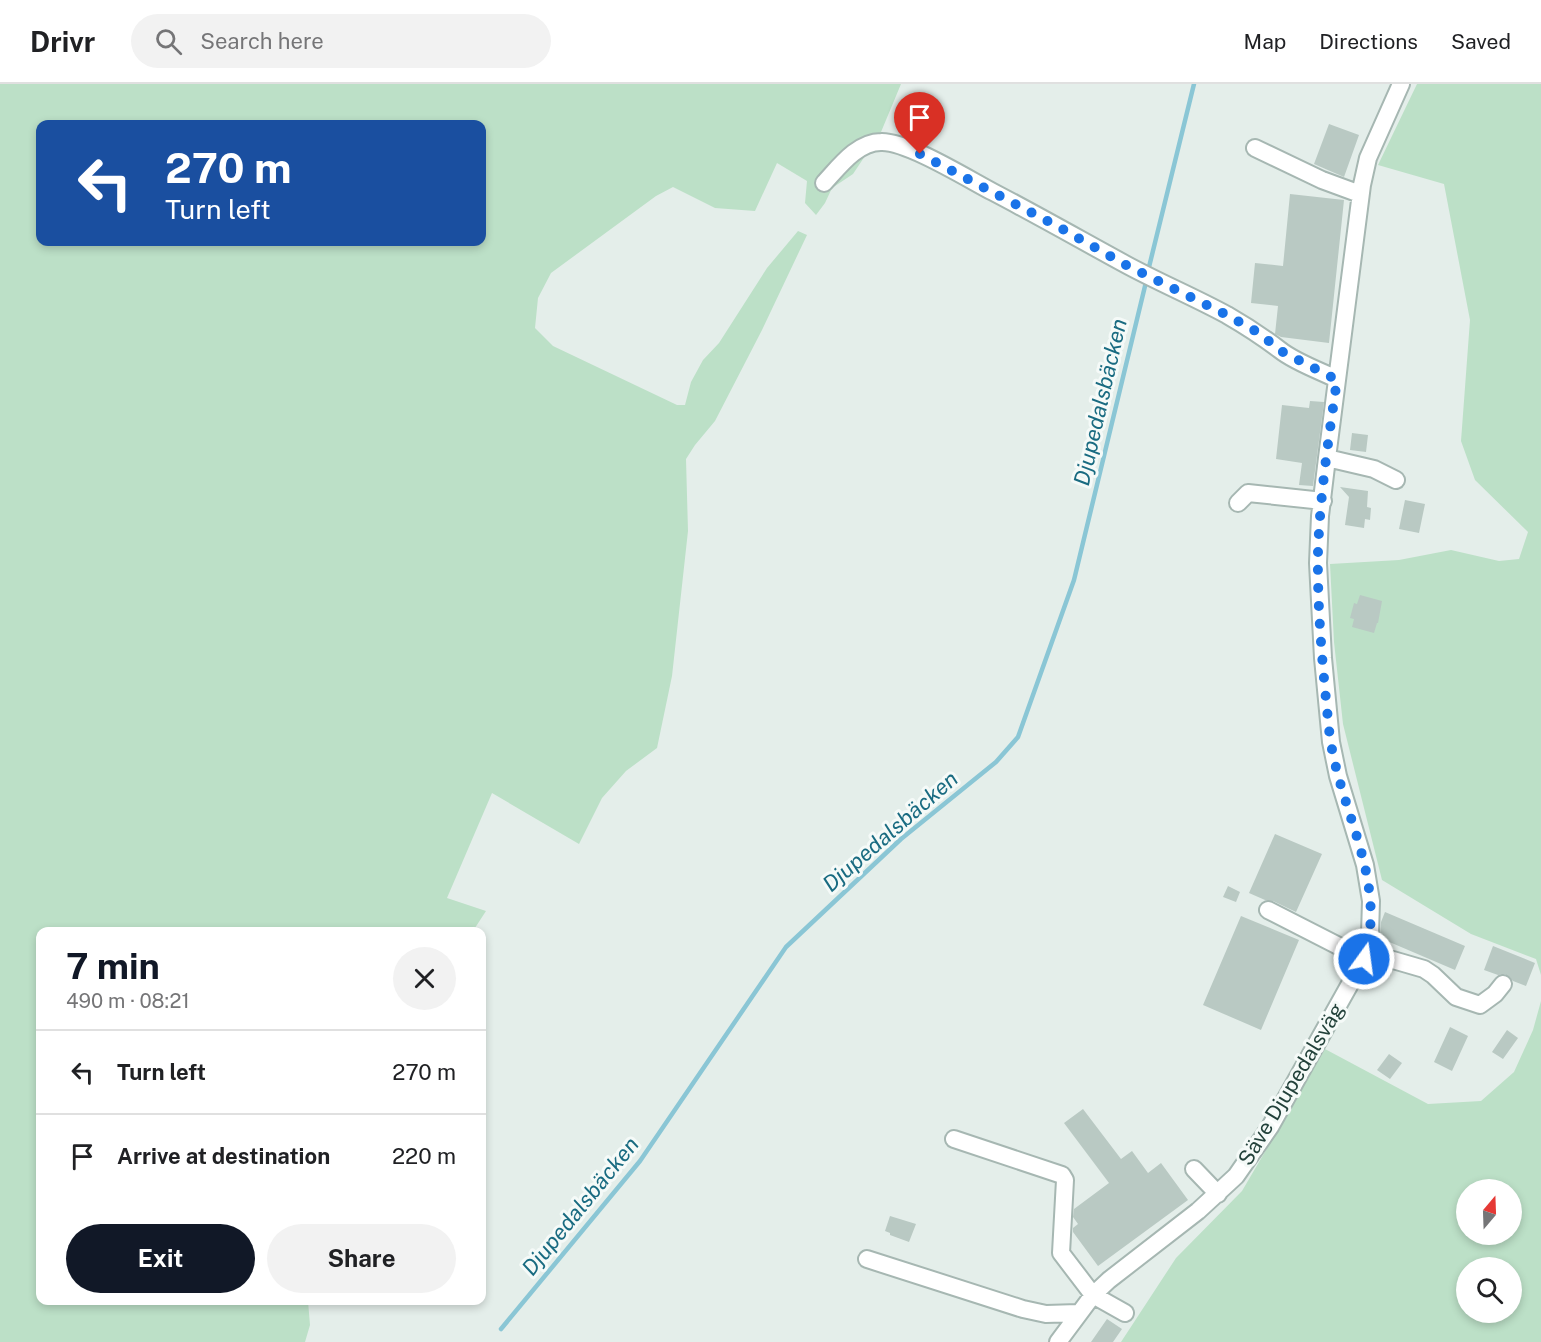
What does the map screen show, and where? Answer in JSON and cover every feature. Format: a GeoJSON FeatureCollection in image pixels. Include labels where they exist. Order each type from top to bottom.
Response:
{"type":"FeatureCollection","features":[{"type":"Feature","properties":{"kind":"street","name":"Säve Djupedalsväg"},"geometry":{"type":"LineString","coordinates":[[1058,1342],[1093,1295],[1218,1194],[1236,1176],[1270,1127],[1364,959],[1370,934],[1371,901],[1365,866],[1333,757],[1318,563],[1327,458],[1360,194],[1366,164],[1401,84]]}},
{"type":"Feature","properties":{"kind":"street"},"geometry":{"type":"LineString","coordinates":[[824,183],[858,149],[881,141],[891,143],[909,150],[1057,226],[1126,265],[1225,314],[1259,333],[1281,351],[1337,380]]}},
{"type":"Feature","properties":{"kind":"street"},"geometry":{"type":"LineString","coordinates":[[1255,148],[1290,167],[1360,194]]}},
{"type":"Feature","properties":{"kind":"street"},"geometry":{"type":"LineString","coordinates":[[1327,458],[1374,469],[1396,480]]}},
{"type":"Feature","properties":{"kind":"street"},"geometry":{"type":"LineString","coordinates":[[1238,503],[1248,493],[1323,501]]}},
{"type":"Feature","properties":{"kind":"street"},"geometry":{"type":"LineString","coordinates":[[1268,910],[1364,959],[1393,960],[1419,967],[1433,975],[1456,997],[1480,1005],[1495,994],[1503,984]]}},
{"type":"Feature","properties":{"kind":"street"},"geometry":{"type":"LineString","coordinates":[[954,1140],[1062,1175],[1065,1180],[1061,1253],[1093,1295],[1125,1312]]}},
{"type":"Feature","properties":{"kind":"street"},"geometry":{"type":"LineString","coordinates":[[1194,1169],[1218,1194]]}},
{"type":"Feature","properties":{"kind":"street"},"geometry":{"type":"LineString","coordinates":[[867,1259],[1023,1310],[1046,1314],[1078,1313]]}},
{"type":"Feature","properties":{"kind":"green space"},"geometry":{"type":"Polygon","coordinates":[[[0,84],[901,84],[881,132],[853,174],[832,188],[816,215],[805,203],[807,181],[777,163],[755,211],[715,208],[673,187],[656,196],[551,273],[538,298],[535,328],[553,346],[677,405],[685,405],[691,382],[703,360],[719,343],[767,268],[798,231],[807,235],[715,421],[686,459],[688,531],[672,676],[657,748],[626,771],[602,798],[579,844],[492,793],[447,898],[486,911],[476,927],[36,927],[36,1305],[308,1305],[310,1325],[305,1342],[0,1342],[0,84]]]}},
{"type":"Feature","properties":{"kind":"green space"},"geometry":{"type":"Polygon","coordinates":[[[1417,84],[1541,84],[1541,975],[1536,959],[1471,934],[1382,880],[1343,724],[1334,642],[1330,564],[1399,560],[1451,550],[1499,561],[1519,559],[1528,532],[1475,480],[1461,441],[1470,320],[1444,184],[1378,165],[1417,84]]]}},
{"type":"Feature","properties":{"kind":"green space"},"geometry":{"type":"Polygon","coordinates":[[[1541,1001],[1541,1342],[1121,1342],[1176,1258],[1242,1191],[1325,1049],[1428,1104],[1481,1101],[1514,1072],[1533,1030],[1541,1001]]]}},
{"type":"Feature","properties":{"kind":"building"},"geometry":{"type":"Polygon","coordinates":[[[1329,124],[1359,135],[1344,177],[1314,164],[1329,124]]]}},
{"type":"Feature","properties":{"kind":"building"},"geometry":{"type":"Polygon","coordinates":[[[1290,194],[1344,200],[1329,343],[1281,337],[1275,334],[1278,306],[1251,303],[1255,263],[1283,266],[1290,194]]]}},
{"type":"Feature","properties":{"kind":"building"},"geometry":{"type":"Polygon","coordinates":[[[1310,401],[1324,402],[1313,486],[1299,485],[1302,463],[1276,459],[1282,405],[1309,408],[1310,401]]]}},
{"type":"Feature","properties":{"kind":"building"},"geometry":{"type":"Polygon","coordinates":[[[1352,433],[1368,435],[1366,452],[1350,450],[1352,433]]]}},
{"type":"Feature","properties":{"kind":"building"},"geometry":{"type":"Polygon","coordinates":[[[1340,487],[1368,491],[1367,507],[1371,508],[1370,520],[1365,519],[1364,528],[1345,525],[1349,497],[1340,487]]]}},
{"type":"Feature","properties":{"kind":"building"},"geometry":{"type":"Polygon","coordinates":[[[1405,500],[1425,504],[1419,533],[1399,529],[1405,500]]]}},
{"type":"Feature","properties":{"kind":"building"},"geometry":{"type":"Polygon","coordinates":[[[1360,595],[1382,601],[1374,633],[1352,627],[1354,619],[1350,618],[1354,603],[1357,604],[1360,595]]]}},
{"type":"Feature","properties":{"kind":"building"},"geometry":{"type":"Polygon","coordinates":[[[1275,834],[1322,854],[1296,912],[1249,893],[1275,834]]]}},
{"type":"Feature","properties":{"kind":"building"},"geometry":{"type":"Polygon","coordinates":[[[1228,886],[1240,892],[1236,902],[1223,897],[1228,886]]]}},
{"type":"Feature","properties":{"kind":"building"},"geometry":{"type":"Polygon","coordinates":[[[1385,912],[1465,946],[1455,970],[1380,938],[1381,922],[1385,912]]]}},
{"type":"Feature","properties":{"kind":"building"},"geometry":{"type":"Polygon","coordinates":[[[1241,916],[1299,940],[1261,1030],[1203,1005],[1241,916]]]}},
{"type":"Feature","properties":{"kind":"building"},"geometry":{"type":"Polygon","coordinates":[[[1493,946],[1535,963],[1526,986],[1513,981],[1505,974],[1498,975],[1484,970],[1493,946]]]}},
{"type":"Feature","properties":{"kind":"building"},"geometry":{"type":"Polygon","coordinates":[[[1450,1027],[1468,1036],[1452,1071],[1434,1062],[1450,1027]]]}},
{"type":"Feature","properties":{"kind":"building"},"geometry":{"type":"Polygon","coordinates":[[[1507,1030],[1518,1038],[1503,1059],[1492,1052],[1507,1030]]]}},
{"type":"Feature","properties":{"kind":"building"},"geometry":{"type":"Polygon","coordinates":[[[1389,1054],[1402,1063],[1390,1079],[1377,1070],[1389,1054]]]}},
{"type":"Feature","properties":{"kind":"building"},"geometry":{"type":"Polygon","coordinates":[[[1083,1109],[1121,1159],[1132,1151],[1148,1173],[1161,1163],[1188,1200],[1098,1266],[1073,1232],[1073,1228],[1078,1224],[1073,1217],[1074,1209],[1109,1183],[1064,1123],[1083,1109]]]}},
{"type":"Feature","properties":{"kind":"building"},"geometry":{"type":"Polygon","coordinates":[[[890,1216],[916,1224],[909,1242],[885,1231],[890,1216]]]}},
{"type":"Feature","properties":{"kind":"building"},"geometry":{"type":"Polygon","coordinates":[[[1107,1319],[1122,1329],[1113,1342],[1091,1342],[1107,1319]]]}},
{"type":"Feature","properties":{"kind":"waterway","name":"Djupedalsbäcken"},"geometry":{"type":"LineString","coordinates":[[1149,267],[1194,84]]}},
{"type":"Feature","properties":{"kind":"waterway","name":"Djupedalsbäcken"},"geometry":{"type":"LineString","coordinates":[[501,1329],[640,1161],[786,947],[901,839],[996,762],[1018,737],[1074,580],[1146,282]]}},
{"type":"Feature","properties":{"kind":"route"},"geometry":{"type":"LineString","coordinates":[[920,154],[1126,265],[1225,314],[1259,333],[1281,351],[1337,380],[1319,530],[1320,610],[1332,750],[1365,866],[1371,901],[1370,934],[1364,959]]}}]}
